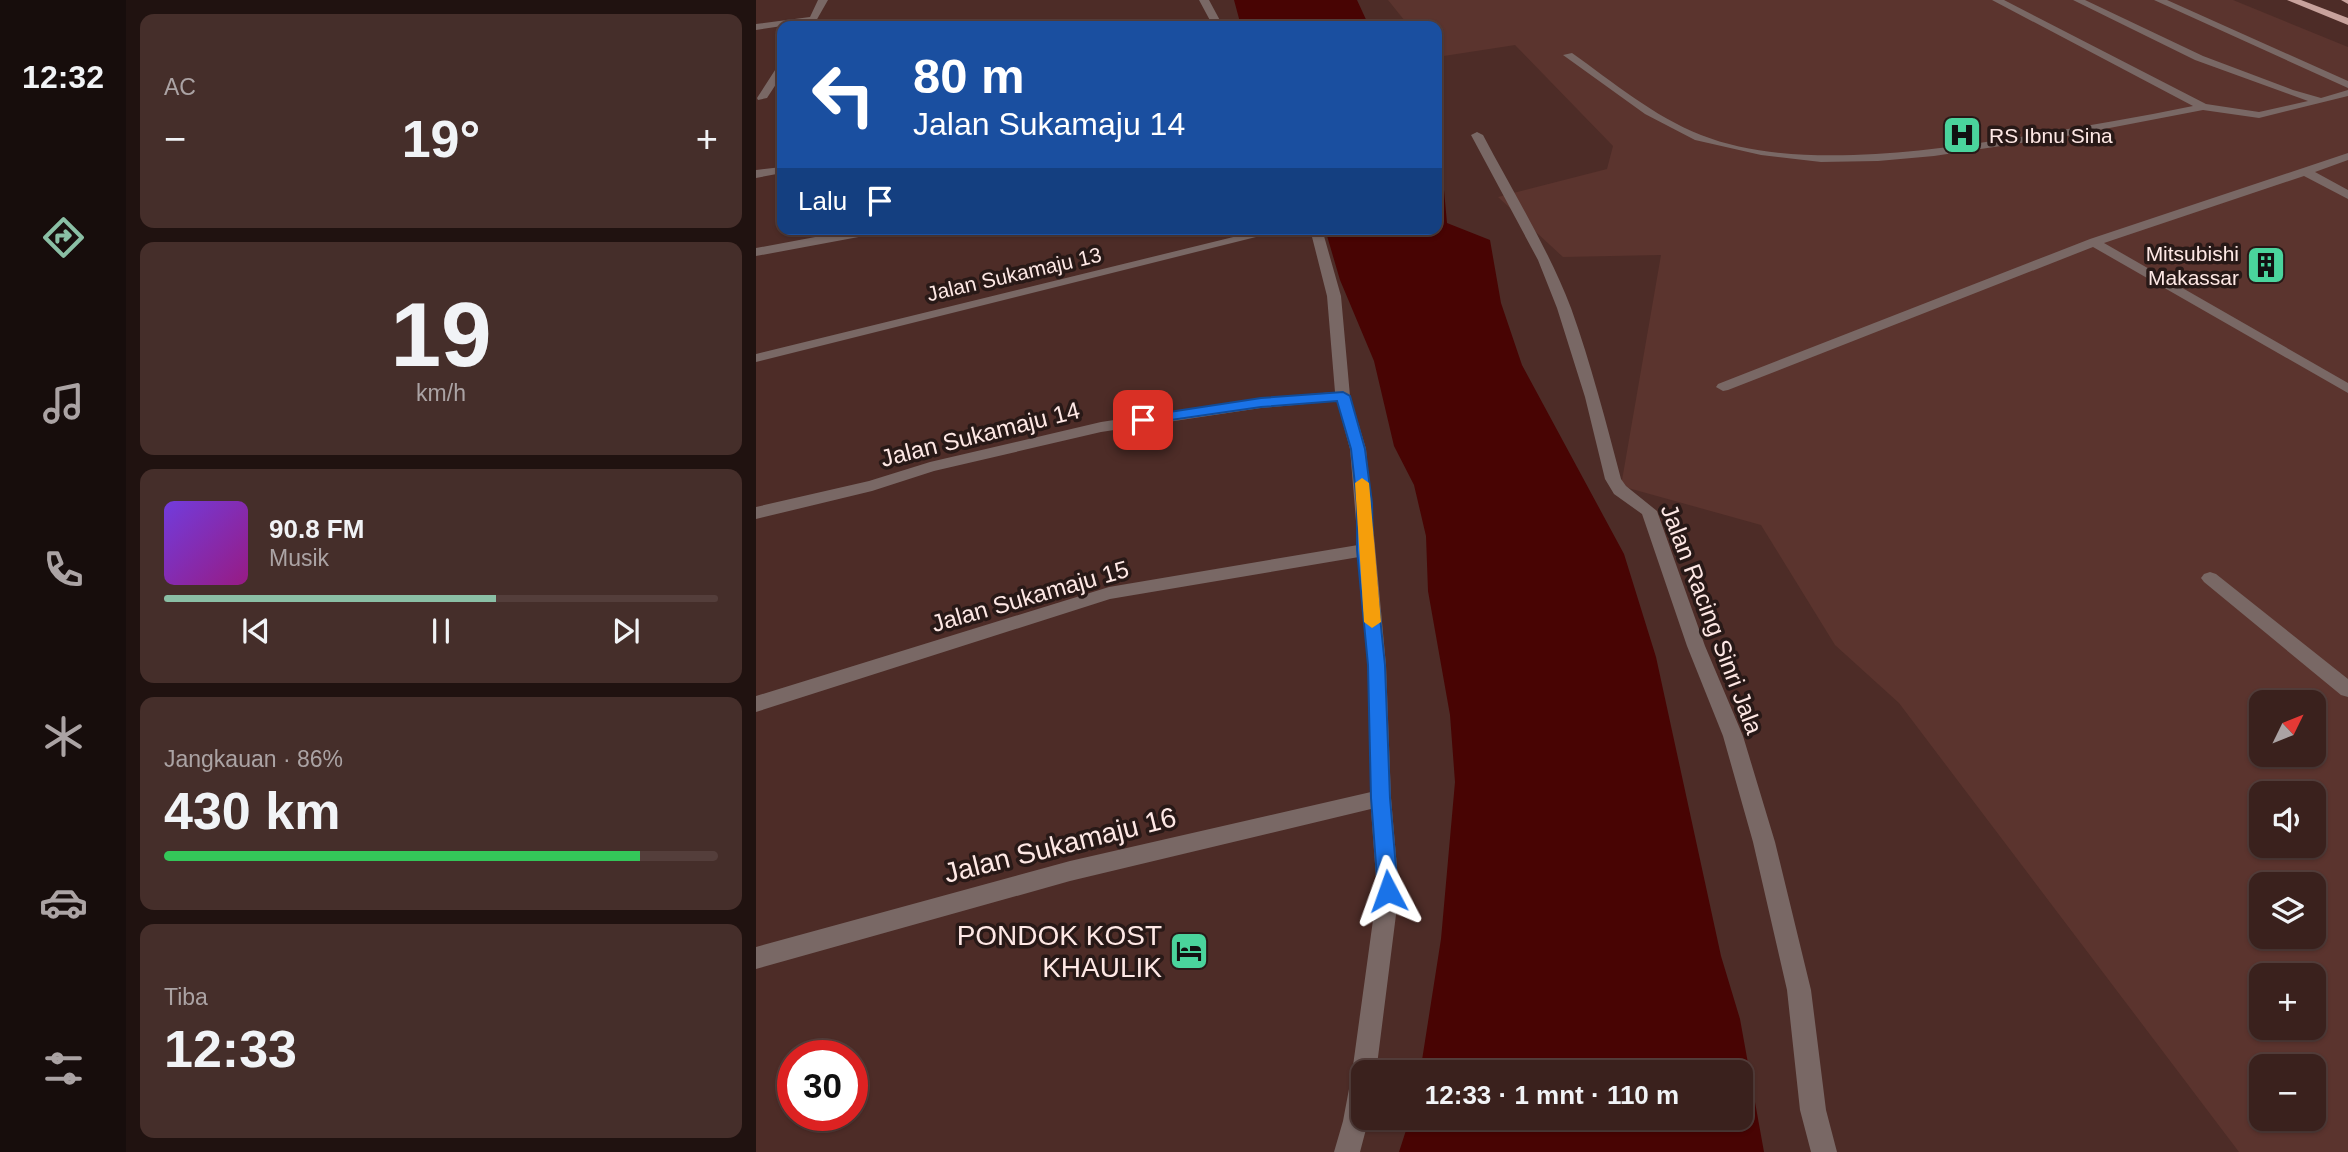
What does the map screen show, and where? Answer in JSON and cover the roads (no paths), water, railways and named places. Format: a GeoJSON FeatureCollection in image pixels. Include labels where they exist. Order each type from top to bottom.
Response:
{"type":"FeatureCollection","features":[{"type":"Feature","properties":{"kind":"highway"},"geometry":{"type":"LineString","coordinates":[[2292,0],[2348,22]]}},
{"type":"Feature","properties":{"kind":"street"},"geometry":{"type":"LineString","coordinates":[[812,21],[823,0]]}},
{"type":"Feature","properties":{"kind":"street"},"geometry":{"type":"LineString","coordinates":[[1204,0],[1215,21]]}},
{"type":"Feature","properties":{"kind":"street"},"geometry":{"type":"LineString","coordinates":[[1997,0],[2203,107],[2259,115],[2348,93]]}},
{"type":"Feature","properties":{"kind":"street"},"geometry":{"type":"LineString","coordinates":[[2078,0],[2241,75],[2321,101]]}},
{"type":"Feature","properties":{"kind":"street"},"geometry":{"type":"LineString","coordinates":[[2159,0],[2348,85]]}},
{"type":"Feature","properties":{"kind":"street"},"geometry":{"type":"LineString","coordinates":[[756,27],[777,25]]}},
{"type":"Feature","properties":{"kind":"street"},"geometry":{"type":"LineString","coordinates":[[1568,55],[1653,112],[1695,136],[1725,146],[1796,157],[1853,161],[1917,155],[2109,127],[2203,107]]}},
{"type":"Feature","properties":{"kind":"street"},"geometry":{"type":"LineString","coordinates":[[759,99],[777,74]]}},
{"type":"Feature","properties":{"kind":"street"},"geometry":{"type":"LineString","coordinates":[[759,99],[777,97]]}},
{"type":"Feature","properties":{"kind":"street","name":"Jalan Racing Sinri Jala"},"geometry":{"type":"LineString","coordinates":[[1477,135],[1544,260],[1564,308],[1588,384],[1613,479],[1620,491],[1649,511],[1696,646],[1733,736],[1764,842],[1799,990],[1813,1111],[1824,1152]]}},
{"type":"Feature","properties":{"kind":"street"},"geometry":{"type":"LineString","coordinates":[[1723,387],[2094,242],[2348,156]]}},
{"type":"Feature","properties":{"kind":"street"},"geometry":{"type":"LineString","coordinates":[[756,174],[777,171]]}},
{"type":"Feature","properties":{"kind":"street"},"geometry":{"type":"LineString","coordinates":[[2305,172],[2348,195]]}},
{"type":"Feature","properties":{"kind":"street"},"geometry":{"type":"LineString","coordinates":[[756,252],[848,235]]}},
{"type":"Feature","properties":{"kind":"street","name":"Jalan Sukamaju 13"},"geometry":{"type":"LineString","coordinates":[[756,358],[1258,235]]}},
{"type":"Feature","properties":{"kind":"street"},"geometry":{"type":"LineString","coordinates":[[1318,235],[1334,296],[1343,396],[1358,449],[1377,665],[1381,798],[1388,891],[1366,1060]]}},
{"type":"Feature","properties":{"kind":"street"},"geometry":{"type":"LineString","coordinates":[[2094,242],[2348,389]]}},
{"type":"Feature","properties":{"kind":"street","name":"Jalan Sukamaju 14"},"geometry":{"type":"LineString","coordinates":[[756,513],[872,486],[930,467],[1101,426],[1261,402],[1343,396]]}},
{"type":"Feature","properties":{"kind":"street","name":"Jalan Sukamaju 15"},"geometry":{"type":"LineString","coordinates":[[756,704],[1109,593],[1229,575],[1365,550]]}},
{"type":"Feature","properties":{"kind":"street"},"geometry":{"type":"LineString","coordinates":[[2210,578],[2348,690]]}},
{"type":"Feature","properties":{"kind":"street","name":"Jalan Sukamaju 16"},"geometry":{"type":"LineString","coordinates":[[756,958],[1070,871],[1381,798]]}},
{"type":"Feature","properties":{"kind":"street"},"geometry":{"type":"LineString","coordinates":[[1347,1152],[1353,1130]]}},
{"type":"Feature","properties":{"kind":"place","name":"RS Ibnu Sina"},"geometry":{"type":"Point","coordinates":[1962,135]}},
{"type":"Feature","properties":{"kind":"place","name":"Mitsubishi Makassar"},"geometry":{"type":"Point","coordinates":[2266,265]}},
{"type":"Feature","properties":{"kind":"place","name":"PONDOK KOST KHAULIK"},"geometry":{"type":"Point","coordinates":[1189,951]}}]}
